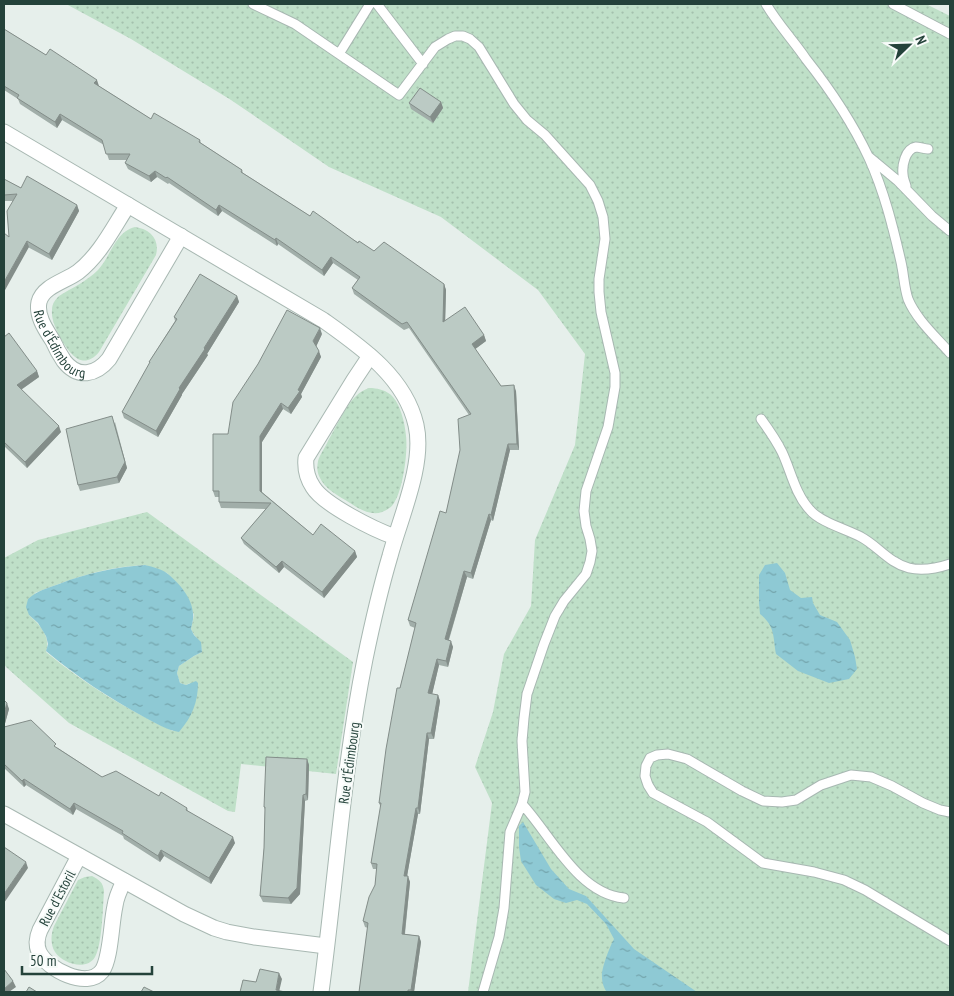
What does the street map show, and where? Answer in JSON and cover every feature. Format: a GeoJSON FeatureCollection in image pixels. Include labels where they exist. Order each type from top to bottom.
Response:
{"type":"FeatureCollection","features":[{"type":"Feature","properties":{"kind":"street","name":"Rue d'Édimbourg"},"geometry":{"type":"LineString","coordinates":[[4,132],[323,320],[370,356],[387,372],[405,396],[414,416],[418,435],[416,468],[372,623],[358,694],[326,946],[322,992]]}},
{"type":"Feature","properties":{"kind":"street","name":"Rue d'Édimbourg"},"geometry":{"type":"LineString","coordinates":[[128,205],[100,250],[92,259],[75,274],[50,288],[43,294],[39,302],[42,322],[64,360],[78,372],[96,371],[109,359],[181,236]]}},
{"type":"Feature","properties":{"kind":"street"},"geometry":{"type":"LineString","coordinates":[[370,356],[306,458],[306,470],[313,488],[328,502],[377,530],[395,537]]}},
{"type":"Feature","properties":{"kind":"street","name":"Rue d'Estoril"},"geometry":{"type":"LineString","coordinates":[[4,814],[184,914],[214,928],[240,935],[326,946]]}},
{"type":"Feature","properties":{"kind":"street","name":"Rue d'Estoril"},"geometry":{"type":"LineString","coordinates":[[79,856],[38,936],[39,951],[50,965],[71,976],[82,979],[98,975],[103,969],[110,942],[114,906],[124,881]]}},
{"type":"Feature","properties":{"kind":"lane"},"geometry":{"type":"LineString","coordinates":[[253,4],[295,24],[399,95],[436,47],[454,36],[463,36],[470,39],[479,47],[514,104],[527,120],[545,135],[590,185],[603,217],[605,239],[599,292],[601,312],[615,373],[615,387],[608,427],[586,491],[584,511],[592,551],[586,574],[564,601],[555,616],[538,660],[528,694],[522,741],[525,792],[510,832],[504,908],[499,937],[483,992]]}},
{"type":"Feature","properties":{"kind":"lane"},"geometry":{"type":"LineString","coordinates":[[338,54],[370,4]]}},
{"type":"Feature","properties":{"kind":"lane"},"geometry":{"type":"LineString","coordinates":[[376,4],[423,64]]}},
{"type":"Feature","properties":{"kind":"lane"},"geometry":{"type":"LineString","coordinates":[[766,4],[772,15],[812,66],[852,126],[880,183],[902,266],[908,301],[917,316],[950,353]]}},
{"type":"Feature","properties":{"kind":"lane"},"geometry":{"type":"LineString","coordinates":[[893,4],[950,34]]}},
{"type":"Feature","properties":{"kind":"lane"},"geometry":{"type":"LineString","coordinates":[[908,190],[903,177],[905,158],[910,150],[916,147],[928,149]]}},
{"type":"Feature","properties":{"kind":"lane"},"geometry":{"type":"LineString","coordinates":[[868,157],[908,190],[950,232]]}},
{"type":"Feature","properties":{"kind":"lane"},"geometry":{"type":"LineString","coordinates":[[761,419],[775,439],[795,486],[811,512],[827,522],[862,538],[892,561],[909,568],[928,569],[950,564]]}},
{"type":"Feature","properties":{"kind":"lane"},"geometry":{"type":"LineString","coordinates":[[950,812],[923,803],[871,777],[851,775],[821,785],[796,800],[782,802],[762,801],[687,759],[668,754],[657,755],[650,758],[646,766],[645,776],[653,792],[708,822],[763,863],[814,872],[844,880],[865,890],[950,941]]}},
{"type":"Feature","properties":{"kind":"lane"},"geometry":{"type":"LineString","coordinates":[[522,804],[563,858],[582,877],[598,890],[613,897],[624,898]]}},
{"type":"Feature","properties":{"kind":"green space"},"geometry":{"type":"Polygon","coordinates":[[[66,4],[926,4],[950,16],[950,992],[468,992],[492,803],[475,767],[493,712],[504,654],[531,606],[535,540],[575,445],[585,354],[538,290],[441,217],[329,167],[231,100],[131,39],[66,4]]]}},
{"type":"Feature","properties":{"kind":"green space"},"geometry":{"type":"Polygon","coordinates":[[[135,227],[145,230],[153,236],[157,244],[156,255],[99,352],[93,358],[87,360],[76,358],[68,349],[55,327],[52,317],[53,304],[59,296],[94,274],[103,264],[118,239],[128,230],[135,227]]]}},
{"type":"Feature","properties":{"kind":"green space"},"geometry":{"type":"Polygon","coordinates":[[[369,388],[382,390],[393,397],[402,415],[406,436],[404,471],[400,489],[391,507],[378,513],[361,510],[332,492],[321,481],[317,469],[320,456],[352,400],[362,391],[369,388]]]}},
{"type":"Feature","properties":{"kind":"green space"},"geometry":{"type":"Polygon","coordinates":[[[147,512],[353,662],[336,774],[241,764],[235,812],[228,811],[69,723],[4,664],[4,558],[38,540],[147,512]],[[145,565],[116,568],[76,578],[35,593],[29,615],[44,631],[47,641],[46,652],[107,696],[173,731],[190,683],[186,685],[180,683],[177,673],[179,666],[202,652],[199,642],[191,629],[194,615],[184,591],[167,573],[145,565]]]}},
{"type":"Feature","properties":{"kind":"green space"},"geometry":{"type":"Polygon","coordinates":[[[92,876],[101,882],[104,891],[102,926],[97,952],[95,957],[86,964],[69,963],[53,949],[52,932],[78,880],[92,876]]]}},
{"type":"Feature","properties":{"kind":"water"},"geometry":{"type":"Polygon","coordinates":[[[777,563],[785,573],[790,590],[801,598],[812,597],[813,603],[820,615],[837,622],[850,640],[857,669],[849,679],[829,683],[798,671],[776,654],[771,627],[760,614],[759,575],[765,565],[777,563]]]}},
{"type":"Feature","properties":{"kind":"water"},"geometry":{"type":"Polygon","coordinates":[[[145,565],[166,572],[184,591],[192,607],[191,629],[201,642],[202,652],[179,666],[177,673],[180,683],[186,685],[196,681],[198,683],[197,697],[193,709],[179,732],[161,726],[118,702],[58,661],[46,651],[48,644],[46,636],[38,623],[29,615],[26,607],[28,599],[46,588],[101,571],[145,565]]]}},
{"type":"Feature","properties":{"kind":"water"},"geometry":{"type":"Polygon","coordinates":[[[523,822],[551,869],[569,889],[586,896],[634,949],[697,992],[607,992],[603,983],[602,973],[614,939],[606,924],[587,904],[577,900],[566,903],[554,899],[536,885],[521,861],[519,826],[523,822]]]}},
{"type":"Feature","properties":{"kind":"building"},"geometry":{"type":"Polygon","coordinates":[[[4,29],[46,55],[50,49],[97,80],[94,83],[151,119],[154,113],[200,140],[199,142],[242,170],[241,172],[310,216],[313,211],[358,243],[359,241],[374,251],[384,242],[444,284],[443,322],[465,307],[484,335],[472,344],[501,386],[514,385],[517,444],[508,444],[491,515],[489,514],[471,573],[464,571],[445,639],[451,641],[446,661],[437,659],[428,693],[438,695],[431,733],[427,733],[418,808],[416,808],[404,876],[408,876],[402,934],[419,936],[411,990],[408,990],[408,992],[359,992],[368,923],[363,921],[369,897],[375,885],[377,864],[371,863],[381,803],[379,803],[386,749],[397,688],[400,688],[416,623],[408,620],[440,511],[446,513],[460,450],[458,419],[471,414],[407,322],[402,324],[352,288],[360,277],[331,257],[322,270],[276,238],[275,240],[219,205],[216,210],[167,177],[155,171],[149,176],[125,163],[130,154],[106,154],[102,140],[60,114],[55,122],[17,98],[19,95],[4,86],[4,29]]]}},
{"type":"Feature","properties":{"kind":"building"},"geometry":{"type":"Polygon","coordinates":[[[420,88],[441,102],[430,117],[409,103],[420,88]]]}},
{"type":"Feature","properties":{"kind":"building"},"geometry":{"type":"Polygon","coordinates":[[[27,176],[77,205],[49,254],[27,241],[4,282],[4,233],[9,237],[7,211],[17,194],[4,195],[4,179],[21,188],[27,176]]]}},
{"type":"Feature","properties":{"kind":"building"},"geometry":{"type":"Polygon","coordinates":[[[200,274],[237,296],[179,388],[156,431],[122,412],[149,362],[177,319],[174,317],[200,274]]]}},
{"type":"Feature","properties":{"kind":"building"},"geometry":{"type":"Polygon","coordinates":[[[287,310],[320,328],[313,341],[319,351],[298,390],[300,391],[288,408],[281,403],[260,436],[260,491],[313,535],[321,524],[355,551],[322,592],[282,561],[276,567],[241,538],[271,503],[219,502],[219,491],[213,491],[213,434],[228,434],[233,402],[258,364],[287,310]]]}},
{"type":"Feature","properties":{"kind":"building"},"geometry":{"type":"Polygon","coordinates":[[[9,333],[37,371],[17,385],[59,426],[25,462],[4,442],[4,337],[9,333]]]}},
{"type":"Feature","properties":{"kind":"building"},"geometry":{"type":"Polygon","coordinates":[[[112,416],[125,462],[117,477],[78,485],[66,429],[112,416]]]}},
{"type":"Feature","properties":{"kind":"building"},"geometry":{"type":"Polygon","coordinates":[[[4,700],[7,703],[4,714],[4,700]]]}},
{"type":"Feature","properties":{"kind":"building"},"geometry":{"type":"Polygon","coordinates":[[[31,720],[56,744],[54,746],[102,777],[116,771],[159,796],[161,792],[187,808],[186,810],[233,837],[209,878],[161,850],[158,856],[122,833],[123,831],[74,803],[70,809],[24,779],[22,781],[4,764],[4,727],[31,720]]]}},
{"type":"Feature","properties":{"kind":"building"},"geometry":{"type":"Polygon","coordinates":[[[266,757],[307,759],[306,794],[303,795],[297,888],[288,898],[260,896],[264,848],[266,757]]]}},
{"type":"Feature","properties":{"kind":"building"},"geometry":{"type":"Polygon","coordinates":[[[4,847],[26,862],[4,894],[4,847]]]}},
{"type":"Feature","properties":{"kind":"building"},"geometry":{"type":"Polygon","coordinates":[[[4,969],[13,981],[4,989],[4,969]]]}},
{"type":"Feature","properties":{"kind":"building"},"geometry":{"type":"Polygon","coordinates":[[[260,969],[279,973],[276,990],[285,992],[240,992],[243,980],[256,982],[260,969]]]}},
{"type":"Feature","properties":{"kind":"building"},"geometry":{"type":"Polygon","coordinates":[[[29,987],[37,992],[26,992],[29,987]]]}},
{"type":"Feature","properties":{"kind":"building"},"geometry":{"type":"Polygon","coordinates":[[[144,987],[154,992],[141,992],[144,987]]]}}]}
